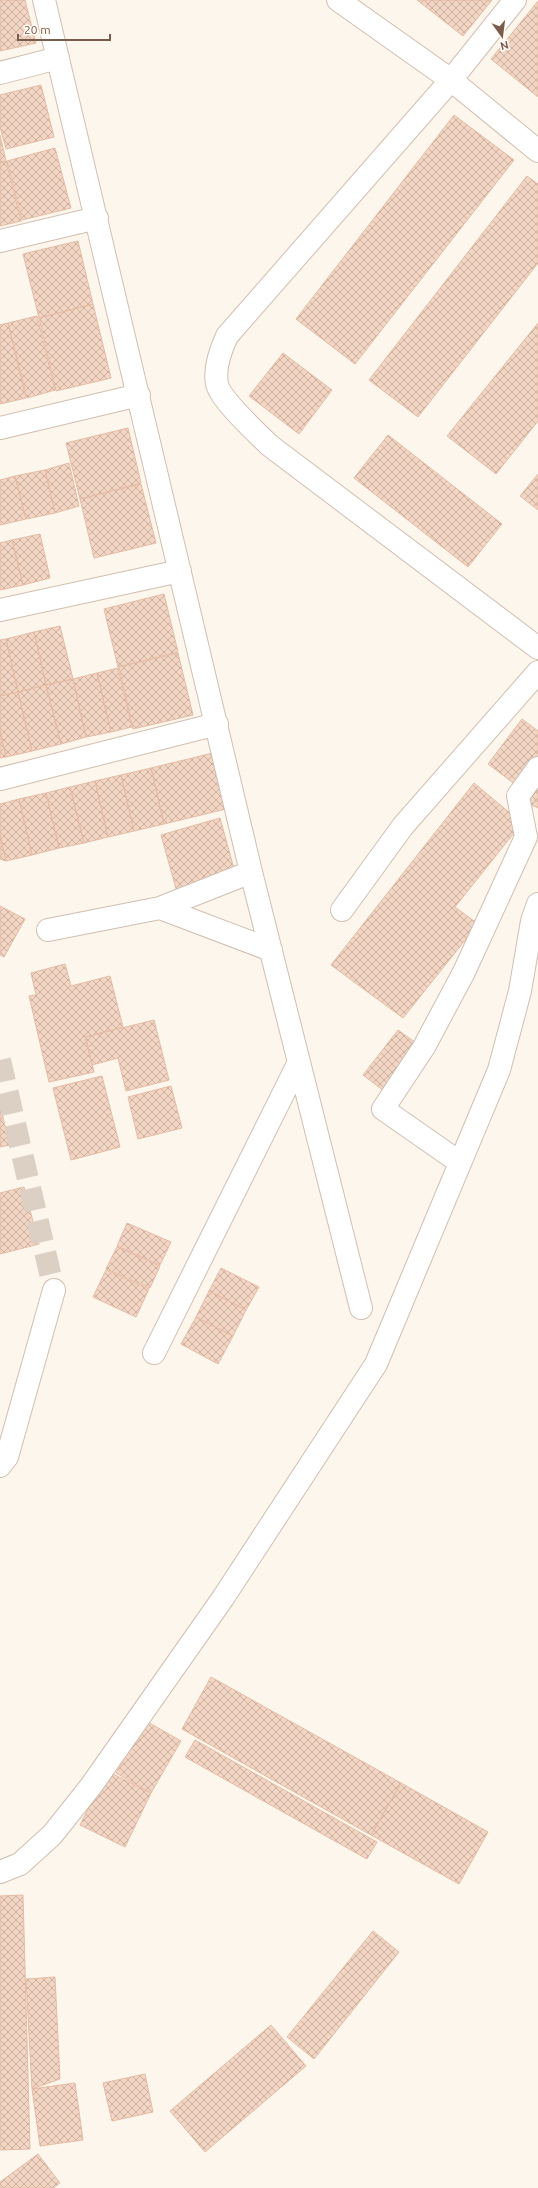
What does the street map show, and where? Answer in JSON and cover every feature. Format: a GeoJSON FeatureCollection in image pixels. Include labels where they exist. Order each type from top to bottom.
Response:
{"type":"FeatureCollection","features":[{"type":"Feature","properties":{"kind":"street"},"geometry":{"type":"LineString","coordinates":[[44,0],[97,218],[251,872],[298,1064],[361,1308]]}},
{"type":"Feature","properties":{"kind":"street"},"geometry":{"type":"LineString","coordinates":[[338,0],[451,80],[538,150]]}},
{"type":"Feature","properties":{"kind":"street"},"geometry":{"type":"LineString","coordinates":[[516,0],[451,80],[227,336],[220,356],[217,384],[220,392],[245,421],[269,445],[538,648]]}},
{"type":"Feature","properties":{"kind":"street"},"geometry":{"type":"LineString","coordinates":[[0,73],[58,58]]}},
{"type":"Feature","properties":{"kind":"street"},"geometry":{"type":"LineString","coordinates":[[0,241],[97,218]]}},
{"type":"Feature","properties":{"kind":"street"},"geometry":{"type":"LineString","coordinates":[[0,428],[139,395]]}},
{"type":"Feature","properties":{"kind":"street"},"geometry":{"type":"LineString","coordinates":[[0,610],[180,571]]}},
{"type":"Feature","properties":{"kind":"street"},"geometry":{"type":"LineString","coordinates":[[342,910],[403,826],[538,672]]}},
{"type":"Feature","properties":{"kind":"street"},"geometry":{"type":"LineString","coordinates":[[0,779],[217,724]]}},
{"type":"Feature","properties":{"kind":"street"},"geometry":{"type":"LineString","coordinates":[[459,1162],[383,1109],[424,1047],[464,972],[526,837],[518,796],[538,768]]}},
{"type":"Feature","properties":{"kind":"street"},"geometry":{"type":"LineString","coordinates":[[48,930],[160,908],[251,872]]}},
{"type":"Feature","properties":{"kind":"street"},"geometry":{"type":"LineString","coordinates":[[160,908],[271,950]]}},
{"type":"Feature","properties":{"kind":"street"},"geometry":{"type":"LineString","coordinates":[[0,1872],[20,1864],[52,1834],[91,1786],[223,1598],[376,1364],[421,1259],[459,1162],[498,1070],[520,990],[532,922],[537,908]]}},
{"type":"Feature","properties":{"kind":"street"},"geometry":{"type":"LineString","coordinates":[[154,1353],[298,1064]]}},
{"type":"Feature","properties":{"kind":"street"},"geometry":{"type":"LineString","coordinates":[[0,1466],[7,1457],[54,1290]]}},
{"type":"Feature","properties":{"kind":"building"},"geometry":{"type":"Polygon","coordinates":[[[0,0],[25,0],[36,43],[0,51],[0,0]]]}},
{"type":"Feature","properties":{"kind":"building"},"geometry":{"type":"Polygon","coordinates":[[[417,0],[492,0],[463,36],[417,0]]]}},
{"type":"Feature","properties":{"kind":"building"},"geometry":{"type":"Polygon","coordinates":[[[538,1],[538,97],[491,59],[538,1]]]}},
{"type":"Feature","properties":{"kind":"building"},"geometry":{"type":"Polygon","coordinates":[[[41,85],[54,137],[6,149],[0,127],[0,95],[41,85]]]}},
{"type":"Feature","properties":{"kind":"building"},"geometry":{"type":"Polygon","coordinates":[[[454,115],[514,160],[355,364],[296,319],[454,115]]]}},
{"type":"Feature","properties":{"kind":"building"},"geometry":{"type":"Polygon","coordinates":[[[0,135],[6,161],[0,163],[0,135]]]}},
{"type":"Feature","properties":{"kind":"building"},"geometry":{"type":"Polygon","coordinates":[[[55,148],[71,208],[22,220],[7,161],[55,148]]]}},
{"type":"Feature","properties":{"kind":"building"},"geometry":{"type":"Polygon","coordinates":[[[6,161],[21,221],[0,226],[0,163],[6,161]]]}},
{"type":"Feature","properties":{"kind":"building"},"geometry":{"type":"Polygon","coordinates":[[[527,176],[538,184],[538,263],[418,417],[369,380],[527,176]]]}},
{"type":"Feature","properties":{"kind":"building"},"geometry":{"type":"Polygon","coordinates":[[[78,241],[93,304],[39,318],[23,254],[78,241]]]}},
{"type":"Feature","properties":{"kind":"building"},"geometry":{"type":"Polygon","coordinates":[[[93,304],[111,378],[56,391],[39,318],[93,304]]]}},
{"type":"Feature","properties":{"kind":"building"},"geometry":{"type":"Polygon","coordinates":[[[37,316],[55,390],[27,398],[8,323],[37,316]]]}},
{"type":"Feature","properties":{"kind":"building"},"geometry":{"type":"Polygon","coordinates":[[[8,323],[26,398],[0,404],[0,325],[8,323]]]}},
{"type":"Feature","properties":{"kind":"building"},"geometry":{"type":"Polygon","coordinates":[[[538,323],[538,421],[496,474],[447,436],[538,323]]]}},
{"type":"Feature","properties":{"kind":"building"},"geometry":{"type":"Polygon","coordinates":[[[283,353],[332,390],[299,434],[249,396],[283,353]]]}},
{"type":"Feature","properties":{"kind":"building"},"geometry":{"type":"Polygon","coordinates":[[[128,428],[141,483],[80,499],[66,443],[128,428]]]}},
{"type":"Feature","properties":{"kind":"building"},"geometry":{"type":"Polygon","coordinates":[[[388,435],[502,524],[468,567],[354,478],[388,435]]]}},
{"type":"Feature","properties":{"kind":"building"},"geometry":{"type":"Polygon","coordinates":[[[69,463],[79,506],[55,513],[45,470],[69,463]]]}},
{"type":"Feature","properties":{"kind":"building"},"geometry":{"type":"Polygon","coordinates":[[[45,470],[55,513],[26,519],[15,476],[45,470]]]}},
{"type":"Feature","properties":{"kind":"building"},"geometry":{"type":"Polygon","coordinates":[[[538,474],[538,510],[520,496],[538,474]]]}},
{"type":"Feature","properties":{"kind":"building"},"geometry":{"type":"Polygon","coordinates":[[[15,476],[26,519],[0,525],[0,480],[15,476]]]}},
{"type":"Feature","properties":{"kind":"building"},"geometry":{"type":"Polygon","coordinates":[[[141,484],[156,543],[94,558],[80,499],[141,484]]]}},
{"type":"Feature","properties":{"kind":"building"},"geometry":{"type":"Polygon","coordinates":[[[40,534],[50,578],[23,585],[12,540],[40,534]]]}},
{"type":"Feature","properties":{"kind":"building"},"geometry":{"type":"Polygon","coordinates":[[[12,540],[23,585],[0,590],[0,543],[12,540]]]}},
{"type":"Feature","properties":{"kind":"building"},"geometry":{"type":"Polygon","coordinates":[[[164,594],[178,652],[118,667],[104,609],[164,594]]]}},
{"type":"Feature","properties":{"kind":"building"},"geometry":{"type":"Polygon","coordinates":[[[60,626],[73,679],[46,685],[34,632],[60,626]]]}},
{"type":"Feature","properties":{"kind":"building"},"geometry":{"type":"Polygon","coordinates":[[[34,632],[46,685],[18,692],[6,639],[34,632]]]}},
{"type":"Feature","properties":{"kind":"building"},"geometry":{"type":"Polygon","coordinates":[[[6,639],[18,692],[0,696],[0,640],[6,639]]]}},
{"type":"Feature","properties":{"kind":"building"},"geometry":{"type":"Polygon","coordinates":[[[178,653],[193,715],[133,729],[119,667],[178,653]]]}},
{"type":"Feature","properties":{"kind":"building"},"geometry":{"type":"Polygon","coordinates":[[[118,668],[132,727],[111,732],[97,673],[118,668]]]}},
{"type":"Feature","properties":{"kind":"building"},"geometry":{"type":"Polygon","coordinates":[[[97,673],[111,732],[86,737],[73,679],[97,673]]]}},
{"type":"Feature","properties":{"kind":"building"},"geometry":{"type":"Polygon","coordinates":[[[73,679],[86,737],[61,744],[46,685],[73,679]]]}},
{"type":"Feature","properties":{"kind":"building"},"geometry":{"type":"Polygon","coordinates":[[[46,685],[61,744],[32,751],[18,692],[46,685]]]}},
{"type":"Feature","properties":{"kind":"building"},"geometry":{"type":"Polygon","coordinates":[[[18,692],[32,751],[6,757],[0,731],[0,696],[18,692]]]}},
{"type":"Feature","properties":{"kind":"building"},"geometry":{"type":"Polygon","coordinates":[[[522,719],[538,731],[538,764],[520,788],[488,764],[522,719]]]}},
{"type":"Feature","properties":{"kind":"building"},"geometry":{"type":"Polygon","coordinates":[[[0,731],[6,757],[0,758],[0,731]]]}},
{"type":"Feature","properties":{"kind":"building"},"geometry":{"type":"Polygon","coordinates":[[[213,753],[226,809],[164,824],[151,768],[213,753]]]}},
{"type":"Feature","properties":{"kind":"building"},"geometry":{"type":"Polygon","coordinates":[[[151,768],[164,824],[134,831],[121,775],[151,768]]]}},
{"type":"Feature","properties":{"kind":"building"},"geometry":{"type":"Polygon","coordinates":[[[538,773],[538,808],[524,801],[538,773]]]}},
{"type":"Feature","properties":{"kind":"building"},"geometry":{"type":"Polygon","coordinates":[[[121,775],[134,831],[108,837],[95,781],[121,775]]]}},
{"type":"Feature","properties":{"kind":"building"},"geometry":{"type":"Polygon","coordinates":[[[95,781],[108,837],[84,843],[70,787],[95,781]]]}},
{"type":"Feature","properties":{"kind":"building"},"geometry":{"type":"Polygon","coordinates":[[[474,783],[522,823],[455,907],[478,924],[403,1018],[331,965],[474,783]]]}},
{"type":"Feature","properties":{"kind":"building"},"geometry":{"type":"Polygon","coordinates":[[[70,787],[84,843],[59,848],[46,793],[70,787]]]}},
{"type":"Feature","properties":{"kind":"building"},"geometry":{"type":"Polygon","coordinates":[[[46,793],[59,848],[32,855],[19,799],[46,793]]]}},
{"type":"Feature","properties":{"kind":"building"},"geometry":{"type":"Polygon","coordinates":[[[19,799],[32,855],[6,861],[0,835],[0,804],[19,799]]]}},
{"type":"Feature","properties":{"kind":"building"},"geometry":{"type":"Polygon","coordinates":[[[220,818],[236,876],[177,892],[161,835],[220,818]]]}},
{"type":"Feature","properties":{"kind":"building"},"geometry":{"type":"Polygon","coordinates":[[[0,835],[6,861],[0,859],[0,835]]]}},
{"type":"Feature","properties":{"kind":"building"},"geometry":{"type":"Polygon","coordinates":[[[0,906],[25,919],[4,957],[0,955],[0,906]]]}},
{"type":"Feature","properties":{"kind":"building"},"geometry":{"type":"Polygon","coordinates":[[[65,964],[71,986],[110,976],[123,1027],[85,1037],[94,1072],[49,1082],[29,996],[36,995],[31,973],[65,964]]]}},
{"type":"Feature","properties":{"kind":"building"},"geometry":{"type":"Polygon","coordinates":[[[154,1020],[169,1080],[126,1091],[118,1058],[92,1065],[86,1037],[154,1020]]]}},
{"type":"Feature","properties":{"kind":"building"},"geometry":{"type":"Polygon","coordinates":[[[398,1030],[419,1045],[384,1091],[363,1075],[398,1030]]]}},
{"type":"Feature","properties":{"kind":"building"},"geometry":{"type":"Polygon","coordinates":[[[102,1076],[120,1147],[71,1160],[53,1088],[102,1076]]]}},
{"type":"Feature","properties":{"kind":"building"},"geometry":{"type":"Polygon","coordinates":[[[171,1086],[182,1128],[138,1139],[128,1097],[171,1086]]]}},
{"type":"Feature","properties":{"kind":"building"},"geometry":{"type":"Polygon","coordinates":[[[0,1106],[10,1145],[0,1147],[0,1106]]]}},
{"type":"Feature","properties":{"kind":"building"},"geometry":{"type":"Polygon","coordinates":[[[24,1187],[39,1244],[0,1254],[0,1193],[24,1187]]]}},
{"type":"Feature","properties":{"kind":"building"},"geometry":{"type":"Polygon","coordinates":[[[127,1223],[171,1242],[160,1265],[117,1246],[127,1223]]]}},
{"type":"Feature","properties":{"kind":"building"},"geometry":{"type":"Polygon","coordinates":[[[117,1247],[160,1266],[150,1288],[106,1269],[117,1247]]]}},
{"type":"Feature","properties":{"kind":"building"},"geometry":{"type":"Polygon","coordinates":[[[221,1268],[259,1287],[246,1310],[209,1291],[221,1268]]]}},
{"type":"Feature","properties":{"kind":"building"},"geometry":{"type":"Polygon","coordinates":[[[106,1270],[149,1289],[136,1317],[93,1297],[106,1270]]]}},
{"type":"Feature","properties":{"kind":"building"},"geometry":{"type":"Polygon","coordinates":[[[209,1291],[246,1310],[233,1336],[196,1317],[209,1291]]]}},
{"type":"Feature","properties":{"kind":"building"},"geometry":{"type":"Polygon","coordinates":[[[196,1317],[233,1336],[218,1364],[181,1344],[196,1317]]]}},
{"type":"Feature","properties":{"kind":"building"},"geometry":{"type":"Polygon","coordinates":[[[211,1677],[401,1783],[371,1835],[182,1729],[211,1677]]]}},
{"type":"Feature","properties":{"kind":"building"},"geometry":{"type":"Polygon","coordinates":[[[146,1721],[181,1741],[151,1793],[116,1773],[146,1721]]]}},
{"type":"Feature","properties":{"kind":"building"},"geometry":{"type":"Polygon","coordinates":[[[195,1740],[377,1842],[367,1859],[185,1757],[195,1740]]]}},
{"type":"Feature","properties":{"kind":"building"},"geometry":{"type":"Polygon","coordinates":[[[107,1771],[151,1793],[125,1847],[80,1825],[107,1771]]]}},
{"type":"Feature","properties":{"kind":"building"},"geometry":{"type":"Polygon","coordinates":[[[401,1783],[488,1832],[459,1884],[371,1835],[401,1783]]]}},
{"type":"Feature","properties":{"kind":"building"},"geometry":{"type":"Polygon","coordinates":[[[23,1895],[30,2149],[0,2150],[0,1896],[23,1895]]]}},
{"type":"Feature","properties":{"kind":"building"},"geometry":{"type":"Polygon","coordinates":[[[373,1931],[399,1952],[314,2059],[287,2037],[373,1931]]]}},
{"type":"Feature","properties":{"kind":"building"},"geometry":{"type":"Polygon","coordinates":[[[55,1977],[60,2079],[32,2089],[26,1979],[55,1977]]]}},
{"type":"Feature","properties":{"kind":"building"},"geometry":{"type":"Polygon","coordinates":[[[271,2025],[306,2066],[205,2152],[170,2111],[271,2025]]]}},
{"type":"Feature","properties":{"kind":"building"},"geometry":{"type":"Polygon","coordinates":[[[145,2074],[153,2112],[112,2121],[103,2083],[145,2074]]]}},
{"type":"Feature","properties":{"kind":"building"},"geometry":{"type":"Polygon","coordinates":[[[75,2083],[83,2140],[40,2146],[32,2089],[75,2083]]]}},
{"type":"Feature","properties":{"kind":"building"},"geometry":{"type":"Polygon","coordinates":[[[38,2154],[60,2183],[53,2188],[0,2188],[0,2182],[38,2154]]]}},
{"type":"Feature","properties":{"kind":"tunnel"},"geometry":{"type":"LineString","coordinates":[[0,1060],[54,1290]]}}]}
